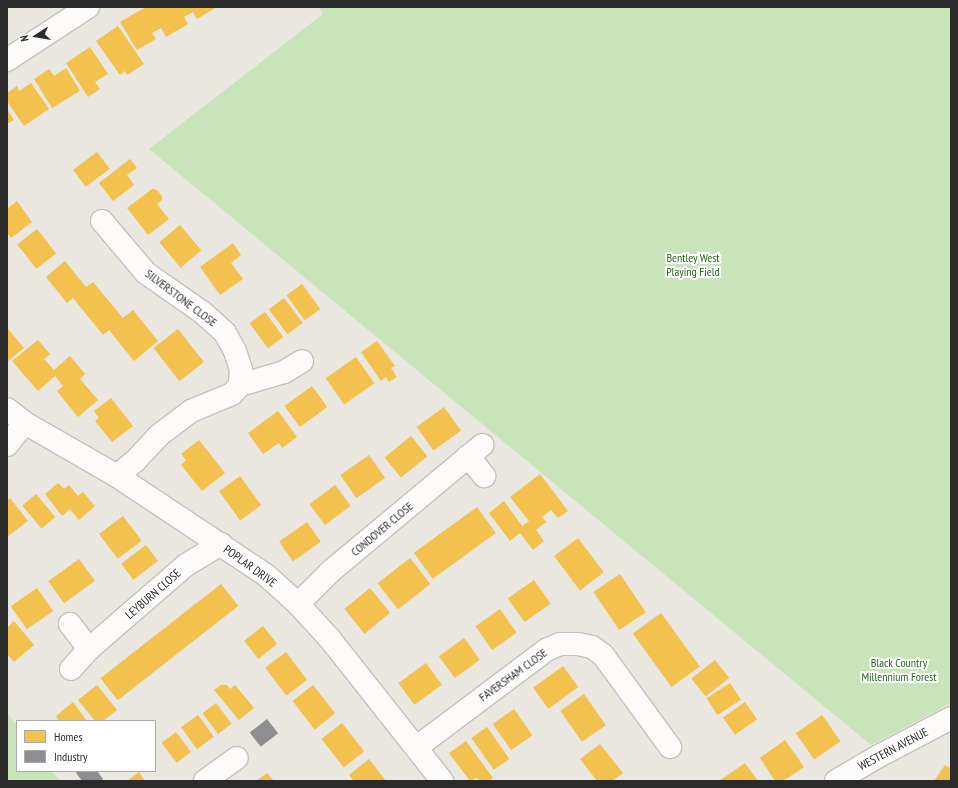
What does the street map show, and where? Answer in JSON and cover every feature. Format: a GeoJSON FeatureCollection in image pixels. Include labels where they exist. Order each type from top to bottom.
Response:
{"type":"FeatureCollection","features":[{"type":"Feature","properties":{"kind":"street"},"geometry":{"type":"LineString","coordinates":[[7,60],[88,7]]}},
{"type":"Feature","properties":{"kind":"street","name":"SILVERSTONE CLOSE"},"geometry":{"type":"LineString","coordinates":[[102,221],[146,274],[202,312],[225,333],[235,351],[241,369],[240,385]]}},
{"type":"Feature","properties":{"kind":"street"},"geometry":{"type":"LineString","coordinates":[[117,476],[135,461],[158,436],[191,411],[232,394],[240,385],[284,372],[302,361]]}},
{"type":"Feature","properties":{"kind":"street","name":"POPLAR DRIVE"},"geometry":{"type":"LineString","coordinates":[[7,409],[25,423],[117,476],[266,575],[298,604],[330,639],[417,747],[442,781]]}},
{"type":"Feature","properties":{"kind":"street"},"geometry":{"type":"LineString","coordinates":[[7,445],[25,423]]}},
{"type":"Feature","properties":{"kind":"street","name":"CONDOVER CLOSE"},"geometry":{"type":"LineString","coordinates":[[298,604],[331,571],[475,451],[484,476]]}},
{"type":"Feature","properties":{"kind":"street","name":"LEYBURN CLOSE"},"geometry":{"type":"LineString","coordinates":[[71,669],[89,649],[186,565],[220,544]]}},
{"type":"Feature","properties":{"kind":"street"},"geometry":{"type":"LineString","coordinates":[[70,624],[89,649]]}},
{"type":"Feature","properties":{"kind":"street","name":"FAVERSHAM CLOSE"},"geometry":{"type":"LineString","coordinates":[[417,747],[546,650],[560,644],[578,644],[592,647],[603,655],[670,747]]}},
{"type":"Feature","properties":{"kind":"street","name":"WESTERN AVENUE"},"geometry":{"type":"LineString","coordinates":[[836,781],[879,756],[950,720]]}},
{"type":"Feature","properties":{"kind":"street"},"geometry":{"type":"LineString","coordinates":[[205,781],[237,758]]}},
{"type":"Feature","properties":{"kind":"green space","name":"Bentley West Playing Field"},"geometry":{"type":"Polygon","coordinates":[[[319,7],[951,7],[951,703],[871,745],[149,149],[323,14],[319,7]]]}},
{"type":"Feature","properties":{"kind":"green space"},"geometry":{"type":"Polygon","coordinates":[[[7,713],[16,725],[16,772],[53,772],[60,781],[7,781],[7,713]]]}},
{"type":"Feature","properties":{"kind":"building: Homes"},"geometry":{"type":"Polygon","coordinates":[[[146,7],[217,7],[197,19],[193,12],[184,17],[188,24],[166,37],[161,28],[152,33],[156,39],[137,50],[120,22],[146,7]]]}},
{"type":"Feature","properties":{"kind":"building: Homes"},"geometry":{"type":"Polygon","coordinates":[[[118,26],[144,64],[127,75],[125,71],[120,75],[96,41],[118,26]]]}},
{"type":"Feature","properties":{"kind":"building: Homes"},"geometry":{"type":"Polygon","coordinates":[[[90,47],[108,74],[95,82],[100,89],[88,97],[66,63],[90,47]]]}},
{"type":"Feature","properties":{"kind":"building: Homes"},"geometry":{"type":"Polygon","coordinates":[[[66,68],[80,91],[52,108],[34,79],[49,69],[54,76],[66,68]]]}},
{"type":"Feature","properties":{"kind":"building: Homes"},"geometry":{"type":"Polygon","coordinates":[[[31,83],[49,109],[24,126],[7,101],[7,93],[17,86],[19,91],[31,83]]]}},
{"type":"Feature","properties":{"kind":"building: Homes"},"geometry":{"type":"Polygon","coordinates":[[[7,109],[14,120],[7,124],[7,109]]]}},
{"type":"Feature","properties":{"kind":"building: Homes"},"geometry":{"type":"Polygon","coordinates":[[[97,152],[110,169],[86,187],[73,170],[97,152]]]}},
{"type":"Feature","properties":{"kind":"building: Homes"},"geometry":{"type":"Polygon","coordinates":[[[130,159],[137,168],[127,175],[134,185],[113,201],[99,183],[130,159]]]}},
{"type":"Feature","properties":{"kind":"building: Homes"},"geometry":{"type":"Polygon","coordinates":[[[152,189],[157,190],[162,196],[162,200],[157,204],[169,219],[148,235],[127,208],[152,189]]]}},
{"type":"Feature","properties":{"kind":"building: Homes"},"geometry":{"type":"Polygon","coordinates":[[[17,201],[32,222],[11,238],[7,232],[7,209],[17,201]]]}},
{"type":"Feature","properties":{"kind":"building: Homes"},"geometry":{"type":"Polygon","coordinates":[[[180,225],[201,250],[181,268],[159,242],[180,225]]]}},
{"type":"Feature","properties":{"kind":"building: Homes"},"geometry":{"type":"Polygon","coordinates":[[[37,229],[56,253],[36,269],[17,244],[37,229]]]}},
{"type":"Feature","properties":{"kind":"building: Homes"},"geometry":{"type":"Polygon","coordinates":[[[233,243],[241,255],[231,263],[243,279],[220,295],[200,267],[233,243]]]}},
{"type":"Feature","properties":{"kind":"building: Homes"},"geometry":{"type":"Polygon","coordinates":[[[65,261],[86,287],[93,282],[123,318],[133,310],[158,341],[134,361],[109,330],[103,335],[73,298],[67,303],[46,277],[65,261]]]}},
{"type":"Feature","properties":{"kind":"building: Homes"},"geometry":{"type":"Polygon","coordinates":[[[302,284],[320,309],[305,320],[287,295],[302,284]]]}},
{"type":"Feature","properties":{"kind":"building: Homes"},"geometry":{"type":"Polygon","coordinates":[[[284,298],[303,323],[287,334],[269,309],[284,298]]]}},
{"type":"Feature","properties":{"kind":"building: Homes"},"geometry":{"type":"Polygon","coordinates":[[[265,312],[283,337],[268,348],[250,323],[265,312]]]}},
{"type":"Feature","properties":{"kind":"building: Homes"},"geometry":{"type":"Polygon","coordinates":[[[7,328],[24,348],[7,362],[7,328]]]}},
{"type":"Feature","properties":{"kind":"building: Homes"},"geometry":{"type":"Polygon","coordinates":[[[178,329],[204,362],[179,381],[154,348],[178,329]]]}},
{"type":"Feature","properties":{"kind":"building: Homes"},"geometry":{"type":"Polygon","coordinates":[[[38,340],[50,354],[44,359],[54,370],[70,356],[85,374],[80,379],[98,400],[78,417],[57,391],[63,386],[55,376],[38,391],[12,361],[38,340]]]}},
{"type":"Feature","properties":{"kind":"building: Homes"},"geometry":{"type":"Polygon","coordinates":[[[377,341],[395,366],[391,368],[397,377],[389,382],[386,377],[381,381],[361,352],[377,341]]]}},
{"type":"Feature","properties":{"kind":"building: Homes"},"geometry":{"type":"Polygon","coordinates":[[[356,357],[374,383],[344,404],[326,378],[356,357]]]}},
{"type":"Feature","properties":{"kind":"building: Homes"},"geometry":{"type":"Polygon","coordinates":[[[312,386],[327,407],[300,427],[284,406],[312,386]]]}},
{"type":"Feature","properties":{"kind":"building: Homes"},"geometry":{"type":"Polygon","coordinates":[[[111,398],[133,426],[112,442],[95,421],[99,418],[94,411],[111,398]]]}},
{"type":"Feature","properties":{"kind":"building: Homes"},"geometry":{"type":"Polygon","coordinates":[[[444,407],[461,430],[434,450],[416,427],[444,407]]]}},
{"type":"Feature","properties":{"kind":"building: Homes"},"geometry":{"type":"Polygon","coordinates":[[[278,411],[297,437],[282,448],[279,443],[263,454],[248,433],[278,411]]]}},
{"type":"Feature","properties":{"kind":"building: Homes"},"geometry":{"type":"Polygon","coordinates":[[[411,436],[427,456],[401,478],[385,457],[411,436]]]}},
{"type":"Feature","properties":{"kind":"building: Homes"},"geometry":{"type":"Polygon","coordinates":[[[199,440],[225,473],[202,491],[181,465],[186,460],[181,454],[199,440]]]}},
{"type":"Feature","properties":{"kind":"building: Homes"},"geometry":{"type":"Polygon","coordinates":[[[369,455],[385,478],[356,498],[340,475],[369,455]]]}},
{"type":"Feature","properties":{"kind":"building: Homes"},"geometry":{"type":"Polygon","coordinates":[[[540,474],[568,511],[558,518],[551,510],[542,517],[546,522],[536,530],[544,541],[533,550],[520,533],[510,541],[489,513],[504,501],[522,526],[529,521],[510,497],[540,474]]]}},
{"type":"Feature","properties":{"kind":"building: Homes"},"geometry":{"type":"Polygon","coordinates":[[[240,476],[261,505],[240,520],[219,491],[240,476]]]}},
{"type":"Feature","properties":{"kind":"building: Homes"},"geometry":{"type":"Polygon","coordinates":[[[58,483],[64,489],[69,485],[78,496],[83,492],[95,506],[79,520],[70,509],[62,516],[45,494],[58,483]]]}},
{"type":"Feature","properties":{"kind":"building: Homes"},"geometry":{"type":"Polygon","coordinates":[[[335,485],[351,506],[325,525],[309,504],[335,485]]]}},
{"type":"Feature","properties":{"kind":"building: Homes"},"geometry":{"type":"Polygon","coordinates":[[[36,494],[55,517],[41,529],[22,506],[36,494]]]}},
{"type":"Feature","properties":{"kind":"building: Homes"},"geometry":{"type":"Polygon","coordinates":[[[10,498],[28,521],[7,537],[7,501],[10,498]]]}},
{"type":"Feature","properties":{"kind":"building: Homes"},"geometry":{"type":"Polygon","coordinates":[[[477,507],[496,533],[433,579],[414,553],[477,507]]]}},
{"type":"Feature","properties":{"kind":"building: Homes"},"geometry":{"type":"Polygon","coordinates":[[[123,516],[142,541],[118,559],[99,534],[123,516]]]}},
{"type":"Feature","properties":{"kind":"building: Homes"},"geometry":{"type":"Polygon","coordinates":[[[307,522],[321,542],[293,561],[279,542],[307,522]]]}},
{"type":"Feature","properties":{"kind":"building: Homes"},"geometry":{"type":"Polygon","coordinates":[[[578,538],[604,572],[580,590],[554,556],[578,538]]]}},
{"type":"Feature","properties":{"kind":"building: Homes"},"geometry":{"type":"Polygon","coordinates":[[[146,545],[158,561],[133,580],[121,564],[146,545]]]}},
{"type":"Feature","properties":{"kind":"building: Homes"},"geometry":{"type":"Polygon","coordinates":[[[410,558],[430,584],[398,609],[378,583],[410,558]]]}},
{"type":"Feature","properties":{"kind":"building: Homes"},"geometry":{"type":"Polygon","coordinates":[[[79,559],[95,581],[64,603],[48,581],[79,559]]]}},
{"type":"Feature","properties":{"kind":"building: Homes"},"geometry":{"type":"Polygon","coordinates":[[[620,574],[646,612],[619,630],[593,592],[620,574]]]}},
{"type":"Feature","properties":{"kind":"building: Homes"},"geometry":{"type":"Polygon","coordinates":[[[534,580],[551,604],[524,622],[508,598],[534,580]]]}},
{"type":"Feature","properties":{"kind":"building: Homes"},"geometry":{"type":"Polygon","coordinates":[[[221,584],[238,606],[118,700],[100,678],[221,584]]]}},
{"type":"Feature","properties":{"kind":"building: Homes"},"geometry":{"type":"Polygon","coordinates":[[[37,588],[53,611],[27,629],[11,606],[37,588]]]}},
{"type":"Feature","properties":{"kind":"building: Homes"},"geometry":{"type":"Polygon","coordinates":[[[370,588],[390,613],[364,634],[344,609],[370,588]]]}},
{"type":"Feature","properties":{"kind":"building: Homes"},"geometry":{"type":"Polygon","coordinates":[[[500,609],[517,633],[492,650],[475,626],[500,609]]]}},
{"type":"Feature","properties":{"kind":"building: Homes"},"geometry":{"type":"Polygon","coordinates":[[[661,613],[700,666],[671,687],[633,634],[661,613]]]}},
{"type":"Feature","properties":{"kind":"building: Homes"},"geometry":{"type":"Polygon","coordinates":[[[14,621],[34,645],[14,662],[7,654],[7,628],[14,621]]]}},
{"type":"Feature","properties":{"kind":"building: Homes"},"geometry":{"type":"Polygon","coordinates":[[[263,626],[277,644],[258,659],[244,641],[263,626]]]}},
{"type":"Feature","properties":{"kind":"building: Homes"},"geometry":{"type":"Polygon","coordinates":[[[464,638],[480,660],[455,678],[439,656],[464,638]]]}},
{"type":"Feature","properties":{"kind":"building: Homes"},"geometry":{"type":"Polygon","coordinates":[[[286,652],[307,680],[286,696],[265,668],[286,652]]]}},
{"type":"Feature","properties":{"kind":"building: Homes"},"geometry":{"type":"Polygon","coordinates":[[[715,660],[729,678],[706,697],[691,678],[715,660]]]}},
{"type":"Feature","properties":{"kind":"building: Homes"},"geometry":{"type":"Polygon","coordinates":[[[426,663],[442,685],[414,705],[398,683],[426,663]]]}},
{"type":"Feature","properties":{"kind":"building: Homes"},"geometry":{"type":"Polygon","coordinates":[[[563,666],[578,687],[548,709],[533,688],[563,666]]]}},
{"type":"Feature","properties":{"kind":"building: Homes"},"geometry":{"type":"Polygon","coordinates":[[[730,683],[741,700],[717,715],[707,698],[730,683]]]}},
{"type":"Feature","properties":{"kind":"building: Homes"},"geometry":{"type":"Polygon","coordinates":[[[97,685],[117,710],[104,720],[94,720],[78,700],[97,685]]]}},
{"type":"Feature","properties":{"kind":"building: Homes"},"geometry":{"type":"Polygon","coordinates":[[[221,685],[227,685],[230,689],[235,685],[254,708],[239,720],[214,690],[221,685]]]}},
{"type":"Feature","properties":{"kind":"building: Homes"},"geometry":{"type":"Polygon","coordinates":[[[313,685],[335,713],[315,729],[293,701],[313,685]]]}},
{"type":"Feature","properties":{"kind":"building: Homes"},"geometry":{"type":"Polygon","coordinates":[[[584,694],[606,725],[582,742],[560,711],[584,694]]]}},
{"type":"Feature","properties":{"kind":"building: Homes"},"geometry":{"type":"Polygon","coordinates":[[[73,702],[86,720],[58,720],[56,716],[73,702]]]}},
{"type":"Feature","properties":{"kind":"building: Homes"},"geometry":{"type":"Polygon","coordinates":[[[745,702],[757,719],[735,735],[723,717],[745,702]]]}},
{"type":"Feature","properties":{"kind":"building: Homes"},"geometry":{"type":"Polygon","coordinates":[[[216,703],[232,724],[218,734],[202,713],[216,703]]]}},
{"type":"Feature","properties":{"kind":"building: Homes"},"geometry":{"type":"Polygon","coordinates":[[[514,709],[532,735],[511,750],[493,724],[514,709]]]}},
{"type":"Feature","properties":{"kind":"building: Homes"},"geometry":{"type":"Polygon","coordinates":[[[198,715],[214,737],[197,749],[181,727],[198,715]]]}},
{"type":"Feature","properties":{"kind":"building: Homes"},"geometry":{"type":"Polygon","coordinates":[[[822,715],[840,741],[814,760],[796,733],[822,715]]]}},
{"type":"Feature","properties":{"kind":"building: Homes"},"geometry":{"type":"Polygon","coordinates":[[[342,723],[364,751],[344,767],[322,739],[342,723]]]}},
{"type":"Feature","properties":{"kind":"building: Homes"},"geometry":{"type":"Polygon","coordinates":[[[487,727],[509,759],[494,770],[471,738],[487,727]]]}},
{"type":"Feature","properties":{"kind":"building: Homes"},"geometry":{"type":"Polygon","coordinates":[[[176,732],[191,752],[177,763],[162,743],[176,732]]]}},
{"type":"Feature","properties":{"kind":"building: Homes"},"geometry":{"type":"Polygon","coordinates":[[[785,740],[804,767],[783,781],[775,781],[760,758],[785,740]]]}},
{"type":"Feature","properties":{"kind":"building: Homes"},"geometry":{"type":"Polygon","coordinates":[[[466,741],[493,778],[488,781],[480,781],[477,778],[470,781],[449,753],[466,741]]]}},
{"type":"Feature","properties":{"kind":"building: Homes"},"geometry":{"type":"Polygon","coordinates":[[[600,744],[623,773],[612,781],[597,781],[580,759],[600,744]]]}},
{"type":"Feature","properties":{"kind":"building: Homes"},"geometry":{"type":"Polygon","coordinates":[[[369,759],[386,781],[354,781],[349,775],[369,759]]]}},
{"type":"Feature","properties":{"kind":"building: Homes"},"geometry":{"type":"Polygon","coordinates":[[[745,763],[758,781],[719,781],[745,763]]]}},
{"type":"Feature","properties":{"kind":"building: Homes"},"geometry":{"type":"Polygon","coordinates":[[[945,765],[951,769],[951,781],[934,781],[945,765]]]}},
{"type":"Feature","properties":{"kind":"building: Homes"},"geometry":{"type":"Polygon","coordinates":[[[139,772],[145,781],[127,781],[139,772]]]}},
{"type":"Feature","properties":{"kind":"building: Homes"},"geometry":{"type":"Polygon","coordinates":[[[267,773],[274,781],[256,781],[267,773]]]}},
{"type":"Feature","properties":{"kind":"building: Industry"},"geometry":{"type":"Polygon","coordinates":[[[267,719],[278,733],[261,747],[250,733],[267,719]]]}},
{"type":"Feature","properties":{"kind":"building: Industry"},"geometry":{"type":"Polygon","coordinates":[[[76,772],[98,772],[103,779],[100,781],[82,781],[76,772]]]}},
{"type":"Feature","properties":{"kind":"park label","name":"Black Country Millennium Forest"},"geometry":{"type":"Point","coordinates":[899,670]}}]}
